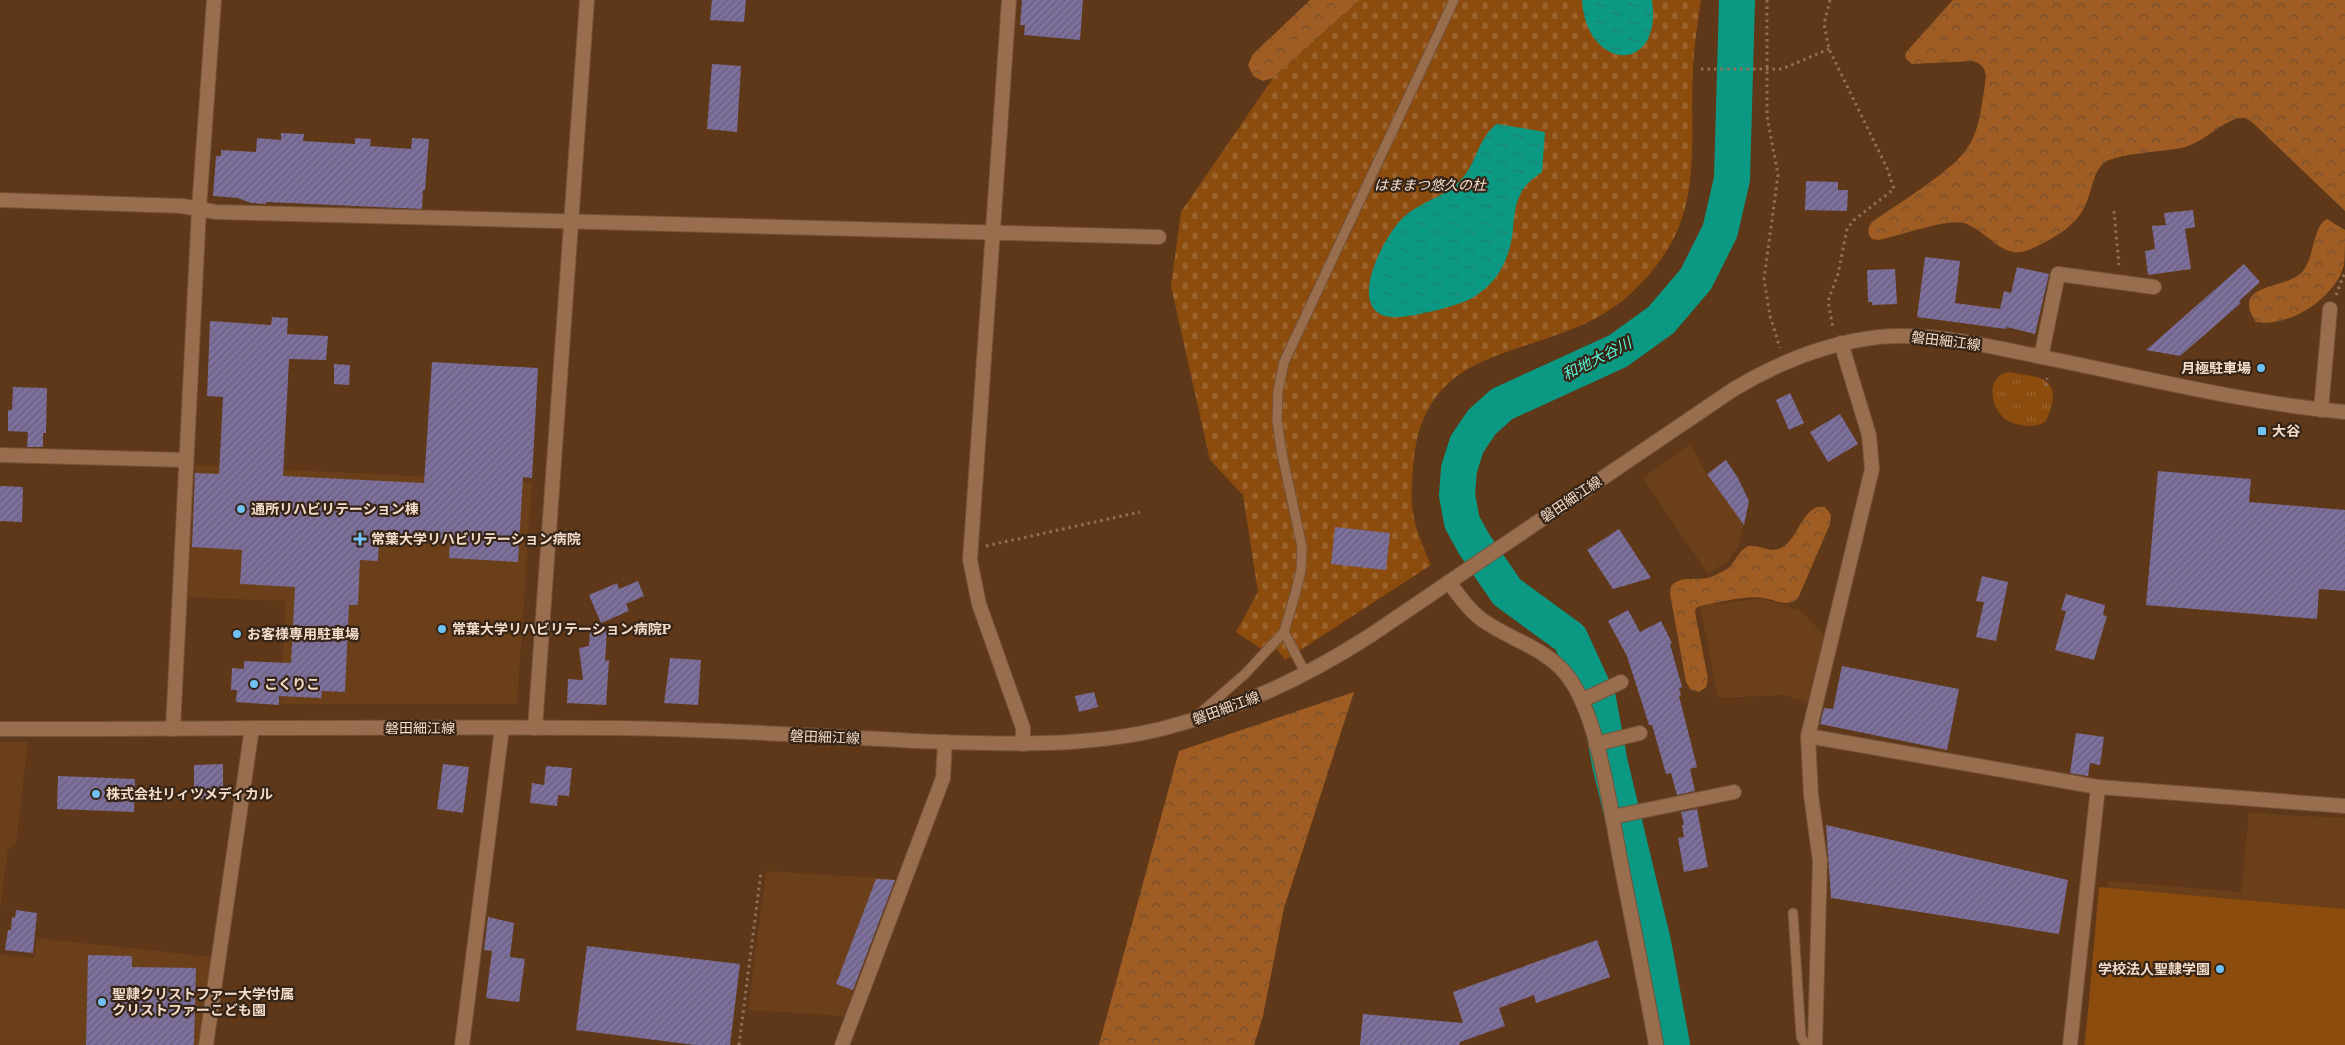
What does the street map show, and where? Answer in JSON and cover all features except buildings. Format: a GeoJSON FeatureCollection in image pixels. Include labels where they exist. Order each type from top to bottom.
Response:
{"type":"FeatureCollection","features":[{"type":"Feature","properties":{"kind":"street"},"geometry":{"type":"LineString","coordinates":[[173,729],[199,210],[214,0]]}},
{"type":"Feature","properties":{"kind":"street"},"geometry":{"type":"LineString","coordinates":[[535,728],[587,0]]}},
{"type":"Feature","properties":{"kind":"street"},"geometry":{"type":"LineString","coordinates":[[1009,0],[970,548],[973,582],[1023,728],[1023,744]]}},
{"type":"Feature","properties":{"kind":"street"},"geometry":{"type":"LineString","coordinates":[[0,200],[182,206],[216,212],[1159,237]]}},
{"type":"Feature","properties":{"kind":"street"},"geometry":{"type":"LineString","coordinates":[[2041,357],[2058,274],[2154,287]]}},
{"type":"Feature","properties":{"kind":"street"},"geometry":{"type":"LineString","coordinates":[[2321,410],[2330,309]]}},
{"type":"Feature","properties":{"kind":"street","name":"磐田細江線"},"geometry":{"type":"LineString","coordinates":[[0,729],[620,728],[944,742],[1023,744],[1093,740],[1159,729],[1191,721],[1254,699],[1306,674],[1343,653],[1734,389],[1785,361],[1839,344],[1880,337],[1932,337],[2256,400],[2345,412]]}},
{"type":"Feature","properties":{"kind":"street"},"geometry":{"type":"LineString","coordinates":[[1815,1045],[1820,861],[1811,794],[1808,736],[1872,469],[1869,435],[1839,344]]}},
{"type":"Feature","properties":{"kind":"street"},"geometry":{"type":"LineString","coordinates":[[0,455],[186,460]]}},
{"type":"Feature","properties":{"kind":"street"},"geometry":{"type":"LineString","coordinates":[[1449,582],[1461,599],[1482,619],[1544,654],[1566,674],[1583,700],[1596,744],[1613,816],[1656,1045]]}},
{"type":"Feature","properties":{"kind":"street"},"geometry":{"type":"LineString","coordinates":[[1583,700],[1621,682]]}},
{"type":"Feature","properties":{"kind":"street"},"geometry":{"type":"LineString","coordinates":[[206,1045],[252,728]]}},
{"type":"Feature","properties":{"kind":"street"},"geometry":{"type":"LineString","coordinates":[[462,1045],[502,728]]}},
{"type":"Feature","properties":{"kind":"street"},"geometry":{"type":"LineString","coordinates":[[1596,744],[1640,733]]}},
{"type":"Feature","properties":{"kind":"street"},"geometry":{"type":"LineString","coordinates":[[1808,736],[2098,787],[2345,806]]}},
{"type":"Feature","properties":{"kind":"street"},"geometry":{"type":"LineString","coordinates":[[842,1045],[943,778],[944,742]]}},
{"type":"Feature","properties":{"kind":"street"},"geometry":{"type":"LineString","coordinates":[[2070,1045],[2098,787]]}},
{"type":"Feature","properties":{"kind":"street"},"geometry":{"type":"LineString","coordinates":[[1613,816],[1734,792]]}},
{"type":"Feature","properties":{"kind":"lane"},"geometry":{"type":"LineString","coordinates":[[1191,721],[1245,674],[1284,632],[1301,570],[1302,547],[1281,449],[1277,420],[1278,391],[1284,362],[1454,0]]}},
{"type":"Feature","properties":{"kind":"lane"},"geometry":{"type":"LineString","coordinates":[[1284,632],[1306,674]]}},
{"type":"Feature","properties":{"kind":"lane"},"geometry":{"type":"LineString","coordinates":[[1793,913],[1801,1037],[1806,1045]]}},
{"type":"Feature","properties":{"kind":"path"},"geometry":{"type":"LineString","coordinates":[[1767,0],[1764,69],[1768,128],[1778,175],[1764,279],[1770,316],[1785,361]]}},
{"type":"Feature","properties":{"kind":"path"},"geometry":{"type":"LineString","coordinates":[[1830,0],[1824,24],[1829,49],[1887,168],[1894,189],[1854,220],[1847,229],[1838,274],[1828,301],[1839,344]]}},
{"type":"Feature","properties":{"kind":"path"},"geometry":{"type":"LineString","coordinates":[[1701,68],[1782,69],[1829,49]]}},
{"type":"Feature","properties":{"kind":"path"},"geometry":{"type":"LineString","coordinates":[[2114,211],[2119,282]]}},
{"type":"Feature","properties":{"kind":"path"},"geometry":{"type":"LineString","coordinates":[[2330,309],[2345,272]]}},
{"type":"Feature","properties":{"kind":"path"},"geometry":{"type":"LineString","coordinates":[[2046,386],[2047,378]]}},
{"type":"Feature","properties":{"kind":"path"},"geometry":{"type":"LineString","coordinates":[[970,548],[1140,512]]}},
{"type":"Feature","properties":{"kind":"path"},"geometry":{"type":"LineString","coordinates":[[739,1045],[761,872]]}},
{"type":"Feature","properties":{"kind":"shaded area"},"geometry":{"type":"Polygon","coordinates":[[[1690,444],[1707,474],[1726,460],[1738,478],[1749,501],[1740,543],[1730,559],[1708,574],[1643,478],[1690,444]]]}},
{"type":"Feature","properties":{"kind":"shaded area","name":"常葉大学リハビリテーション病院"},"geometry":{"type":"Polygon","coordinates":[[[195,465],[532,482],[517,704],[280,704],[286,601],[188,597],[195,465]]]}},
{"type":"Feature","properties":{"kind":"shaded area"},"geometry":{"type":"Polygon","coordinates":[[[1762,598],[1800,610],[1824,635],[1807,703],[1784,695],[1718,698],[1700,606],[1762,598]]]}},
{"type":"Feature","properties":{"kind":"shaded area"},"geometry":{"type":"Polygon","coordinates":[[[0,742],[28,742],[16,844],[8,849],[0,910],[0,742]]]}},
{"type":"Feature","properties":{"kind":"shaded area","name":"学校法人聖隷学園"},"geometry":{"type":"Polygon","coordinates":[[[2249,813],[2345,818],[2345,1045],[2083,1045],[2108,881],[2241,892],[2249,813]]]}},
{"type":"Feature","properties":{"kind":"shaded area"},"geometry":{"type":"Polygon","coordinates":[[[766,871],[895,879],[844,1016],[748,1010],[766,871]]]}},
{"type":"Feature","properties":{"kind":"shaded area","name":"聖隷クリストファー大学付属 クリストファーこども園"},"geometry":{"type":"Polygon","coordinates":[[[37,938],[211,957],[198,1045],[0,1045],[0,954],[34,958],[37,938]]]}},
{"type":"Feature","properties":{"kind":"green space"},"geometry":{"type":"Polygon","coordinates":[[[1310,0],[1360,0],[1273,78],[1263,81],[1253,76],[1248,65],[1253,54],[1310,0]]]}},
{"type":"Feature","properties":{"kind":"green space","name":"はままつ悠久の杜"},"geometry":{"type":"Polygon","coordinates":[[[1360,0],[1701,0],[1694,59],[1689,190],[1684,213],[1675,236],[1655,267],[1625,299],[1598,317],[1568,331],[1482,362],[1457,376],[1437,395],[1422,422],[1414,458],[1412,489],[1413,513],[1419,536],[1431,565],[1285,660],[1277,649],[1269,654],[1236,632],[1258,592],[1243,495],[1210,460],[1171,286],[1181,212],[1273,78],[1360,0]]]}},
{"type":"Feature","properties":{"kind":"green space"},"geometry":{"type":"Polygon","coordinates":[[[1953,0],[2345,0],[2345,211],[2252,122],[2245,118],[2238,118],[2185,147],[2119,157],[2104,163],[2097,171],[2087,201],[2078,217],[2056,236],[2031,249],[2012,252],[1996,244],[1973,227],[1957,222],[1935,225],[1879,240],[1872,239],[1868,231],[1872,222],[1950,167],[1968,147],[1976,131],[1986,77],[1982,67],[1973,61],[1912,64],[1906,59],[1905,54],[1953,0]]]}},
{"type":"Feature","properties":{"kind":"green space"},"geometry":{"type":"Polygon","coordinates":[[[2327,219],[2345,230],[2344,265],[2332,288],[2322,299],[2297,315],[2269,323],[2256,322],[2250,310],[2250,301],[2254,294],[2300,274],[2308,261],[2319,229],[2327,219]]]}},
{"type":"Feature","properties":{"kind":"green space"},"geometry":{"type":"Polygon","coordinates":[[[2009,372],[2034,376],[2047,382],[2051,387],[2053,394],[2052,404],[2045,422],[2029,426],[2022,425],[2010,422],[2001,415],[1994,403],[1994,383],[2002,374],[2009,372]]]}},
{"type":"Feature","properties":{"kind":"green space"},"geometry":{"type":"Polygon","coordinates":[[[1817,507],[1825,507],[1831,515],[1830,524],[1799,596],[1795,601],[1783,603],[1756,597],[1696,608],[1695,612],[1708,679],[1706,687],[1699,692],[1691,690],[1686,682],[1670,594],[1671,586],[1681,580],[1706,578],[1718,574],[1728,568],[1746,547],[1758,546],[1774,550],[1783,547],[1792,538],[1807,515],[1817,507]]]}},
{"type":"Feature","properties":{"kind":"green space"},"geometry":{"type":"Polygon","coordinates":[[[1354,692],[1284,908],[1263,1016],[1254,1045],[1099,1045],[1179,751],[1354,692]]]}},
{"type":"Feature","properties":{"kind":"green space","name":"学校法人聖隷学園"},"geometry":{"type":"Polygon","coordinates":[[[2099,887],[2345,909],[2345,1045],[2085,1045],[2099,887]]]}},
{"type":"Feature","properties":{"kind":"water"},"geometry":{"type":"Polygon","coordinates":[[[1582,0],[1652,0],[1652,25],[1646,42],[1636,52],[1623,55],[1609,51],[1596,41],[1587,24],[1582,0]]]}},
{"type":"Feature","properties":{"kind":"water"},"geometry":{"type":"Polygon","coordinates":[[[1497,124],[1545,132],[1542,172],[1523,189],[1519,197],[1509,250],[1506,260],[1496,277],[1481,292],[1456,305],[1420,314],[1398,317],[1391,317],[1377,312],[1370,301],[1369,287],[1379,253],[1388,237],[1406,215],[1459,182],[1469,169],[1483,141],[1497,124]]]}},
{"type":"Feature","properties":{"kind":"waterway","name":"和地大谷川"},"geometry":{"type":"LineString","coordinates":[[1672,1045],[1653,942],[1610,764],[1598,699],[1570,638],[1507,592],[1474,544],[1462,522],[1457,495],[1459,469],[1467,444],[1482,422],[1502,404],[1618,351],[1661,320],[1696,279],[1720,231],[1732,179],[1737,0]]}},
{"type":"Feature","properties":{"kind":"place","name":"月極駐車場"},"geometry":{"type":"Point","coordinates":[2261,368]}},
{"type":"Feature","properties":{"kind":"place","name":"大谷"},"geometry":{"type":"Point","coordinates":[2262,431]}},
{"type":"Feature","properties":{"kind":"place","name":"通所リハビリテーション棟"},"geometry":{"type":"Point","coordinates":[241,509]}},
{"type":"Feature","properties":{"kind":"place","name":"常葉大学リハビリテーション病院"},"geometry":{"type":"Point","coordinates":[360,539]}},
{"type":"Feature","properties":{"kind":"place","name":"常葉大学リハビリテーション病院P"},"geometry":{"type":"Point","coordinates":[442,629]}},
{"type":"Feature","properties":{"kind":"place","name":"お客様専用駐車場"},"geometry":{"type":"Point","coordinates":[237,634]}},
{"type":"Feature","properties":{"kind":"place","name":"こくりこ"},"geometry":{"type":"Point","coordinates":[254,684]}},
{"type":"Feature","properties":{"kind":"place","name":"株式会社リィツメディカル"},"geometry":{"type":"Point","coordinates":[96,794]}},
{"type":"Feature","properties":{"kind":"place","name":"学校法人聖隷学園"},"geometry":{"type":"Point","coordinates":[2220,969]}},
{"type":"Feature","properties":{"kind":"place","name":"聖隷クリストファー大学付属 クリストファーこども園"},"geometry":{"type":"Point","coordinates":[102,1002]}}]}
